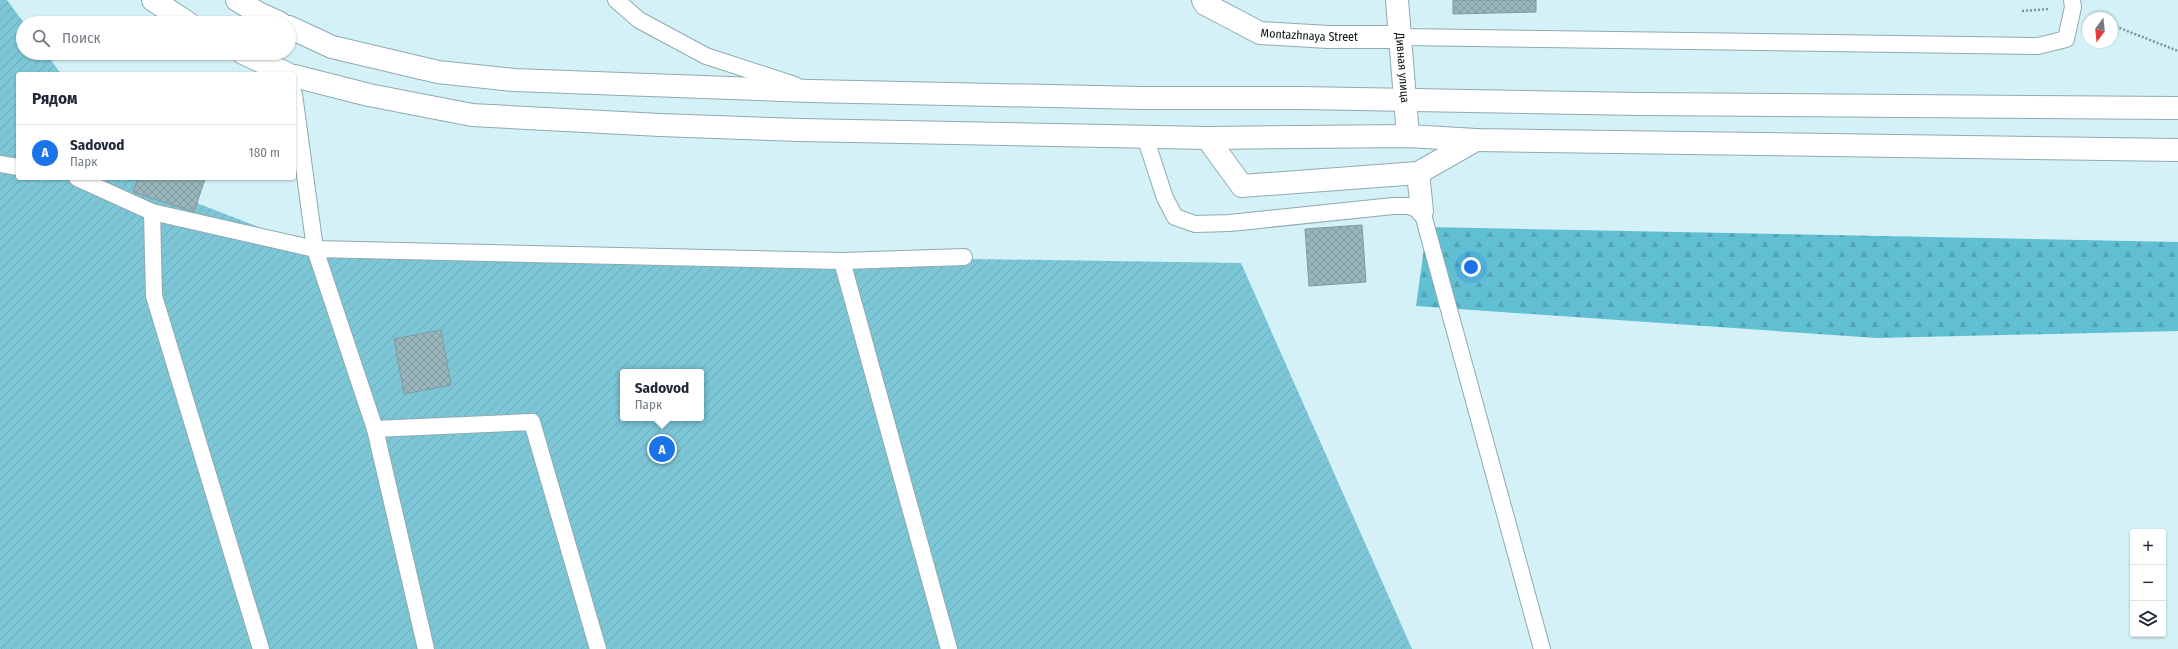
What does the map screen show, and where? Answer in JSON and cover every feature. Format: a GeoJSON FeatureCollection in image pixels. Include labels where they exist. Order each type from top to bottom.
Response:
{"type":"FeatureCollection","features":[{"type":"Feature","properties":{"kind":"main road"},"geometry":{"type":"LineString","coordinates":[[153,0],[177,16]]}},
{"type":"Feature","properties":{"kind":"main road"},"geometry":{"type":"LineString","coordinates":[[237,0],[265,16]]}},
{"type":"Feature","properties":{"kind":"main road","name":"Montazhnaya Street"},"geometry":{"type":"LineString","coordinates":[[1202,0],[1205,4],[1260,33],[1328,37],[1401,37]]}},
{"type":"Feature","properties":{"kind":"main road","name":"Дивная улица"},"geometry":{"type":"LineString","coordinates":[[1397,0],[1408,136]]}},
{"type":"Feature","properties":{"kind":"main road"},"geometry":{"type":"LineString","coordinates":[[296,30],[332,47],[438,72],[514,80],[810,91],[1142,98],[2178,108]]}},
{"type":"Feature","properties":{"kind":"main road"},"geometry":{"type":"LineString","coordinates":[[258,60],[284,72]]}},
{"type":"Feature","properties":{"kind":"main road"},"geometry":{"type":"LineString","coordinates":[[296,77],[369,95],[472,115],[660,125],[1145,137],[1207,138],[1408,136],[1476,140],[2178,150]]}},
{"type":"Feature","properties":{"kind":"main road"},"geometry":{"type":"LineString","coordinates":[[1207,138],[1242,186],[1418,173],[1476,140]]}},
{"type":"Feature","properties":{"kind":"main road"},"geometry":{"type":"LineString","coordinates":[[1418,173],[1422,211]]}},
{"type":"Feature","properties":{"kind":"lane"},"geometry":{"type":"LineString","coordinates":[[616,0],[639,20],[706,56],[810,91]]}},
{"type":"Feature","properties":{"kind":"lane"},"geometry":{"type":"LineString","coordinates":[[1401,37],[2038,46],[2066,39],[2073,7],[2072,0]]}},
{"type":"Feature","properties":{"kind":"lane"},"geometry":{"type":"LineString","coordinates":[[296,109],[315,249],[375,429],[426,649]]}},
{"type":"Feature","properties":{"kind":"lane"},"geometry":{"type":"LineString","coordinates":[[1145,137],[1165,198],[1176,217],[1195,224],[1230,223],[1393,206],[1409,206],[1422,211],[1542,649]]}},
{"type":"Feature","properties":{"kind":"lane"},"geometry":{"type":"LineString","coordinates":[[0,164],[16,167]]}},
{"type":"Feature","properties":{"kind":"lane"},"geometry":{"type":"LineString","coordinates":[[81,180],[152,212],[315,249],[842,261],[964,257]]}},
{"type":"Feature","properties":{"kind":"lane"},"geometry":{"type":"LineString","coordinates":[[152,212],[154,296],[261,649]]}},
{"type":"Feature","properties":{"kind":"lane"},"geometry":{"type":"LineString","coordinates":[[842,261],[949,649]]}},
{"type":"Feature","properties":{"kind":"lane"},"geometry":{"type":"LineString","coordinates":[[375,429],[532,422],[598,649]]}},
{"type":"Feature","properties":{"kind":"path"},"geometry":{"type":"LineString","coordinates":[[2118,27],[2178,51]]}},
{"type":"Feature","properties":{"kind":"green space"},"geometry":{"type":"Polygon","coordinates":[[[1427,227],[2178,242],[2178,331],[1877,338],[1416,306],[1427,227]]]}},
{"type":"Feature","properties":{"kind":"shaded area"},"geometry":{"type":"Polygon","coordinates":[[[0,0],[7,0],[19,16],[16,16],[16,60],[51,60],[60,72],[16,72],[16,180],[139,180],[315,249],[1241,263],[1412,649],[0,649],[0,0]]]}},
{"type":"Feature","properties":{"kind":"building"},"geometry":{"type":"Polygon","coordinates":[[[1453,0],[1536,0],[1536,12],[1453,14],[1453,0]]]}},
{"type":"Feature","properties":{"kind":"building"},"geometry":{"type":"Polygon","coordinates":[[[137,180],[205,180],[194,212],[133,192],[137,180]]]}},
{"type":"Feature","properties":{"kind":"building"},"geometry":{"type":"Polygon","coordinates":[[[1362,225],[1366,282],[1309,286],[1305,229],[1362,225]]]}},
{"type":"Feature","properties":{"kind":"building"},"geometry":{"type":"Polygon","coordinates":[[[441,330],[451,385],[404,394],[394,339],[441,330]]]}},
{"type":"Feature","properties":{"kind":"place","name":"Sadovod"},"geometry":{"type":"Point","coordinates":[662,449]}}]}
